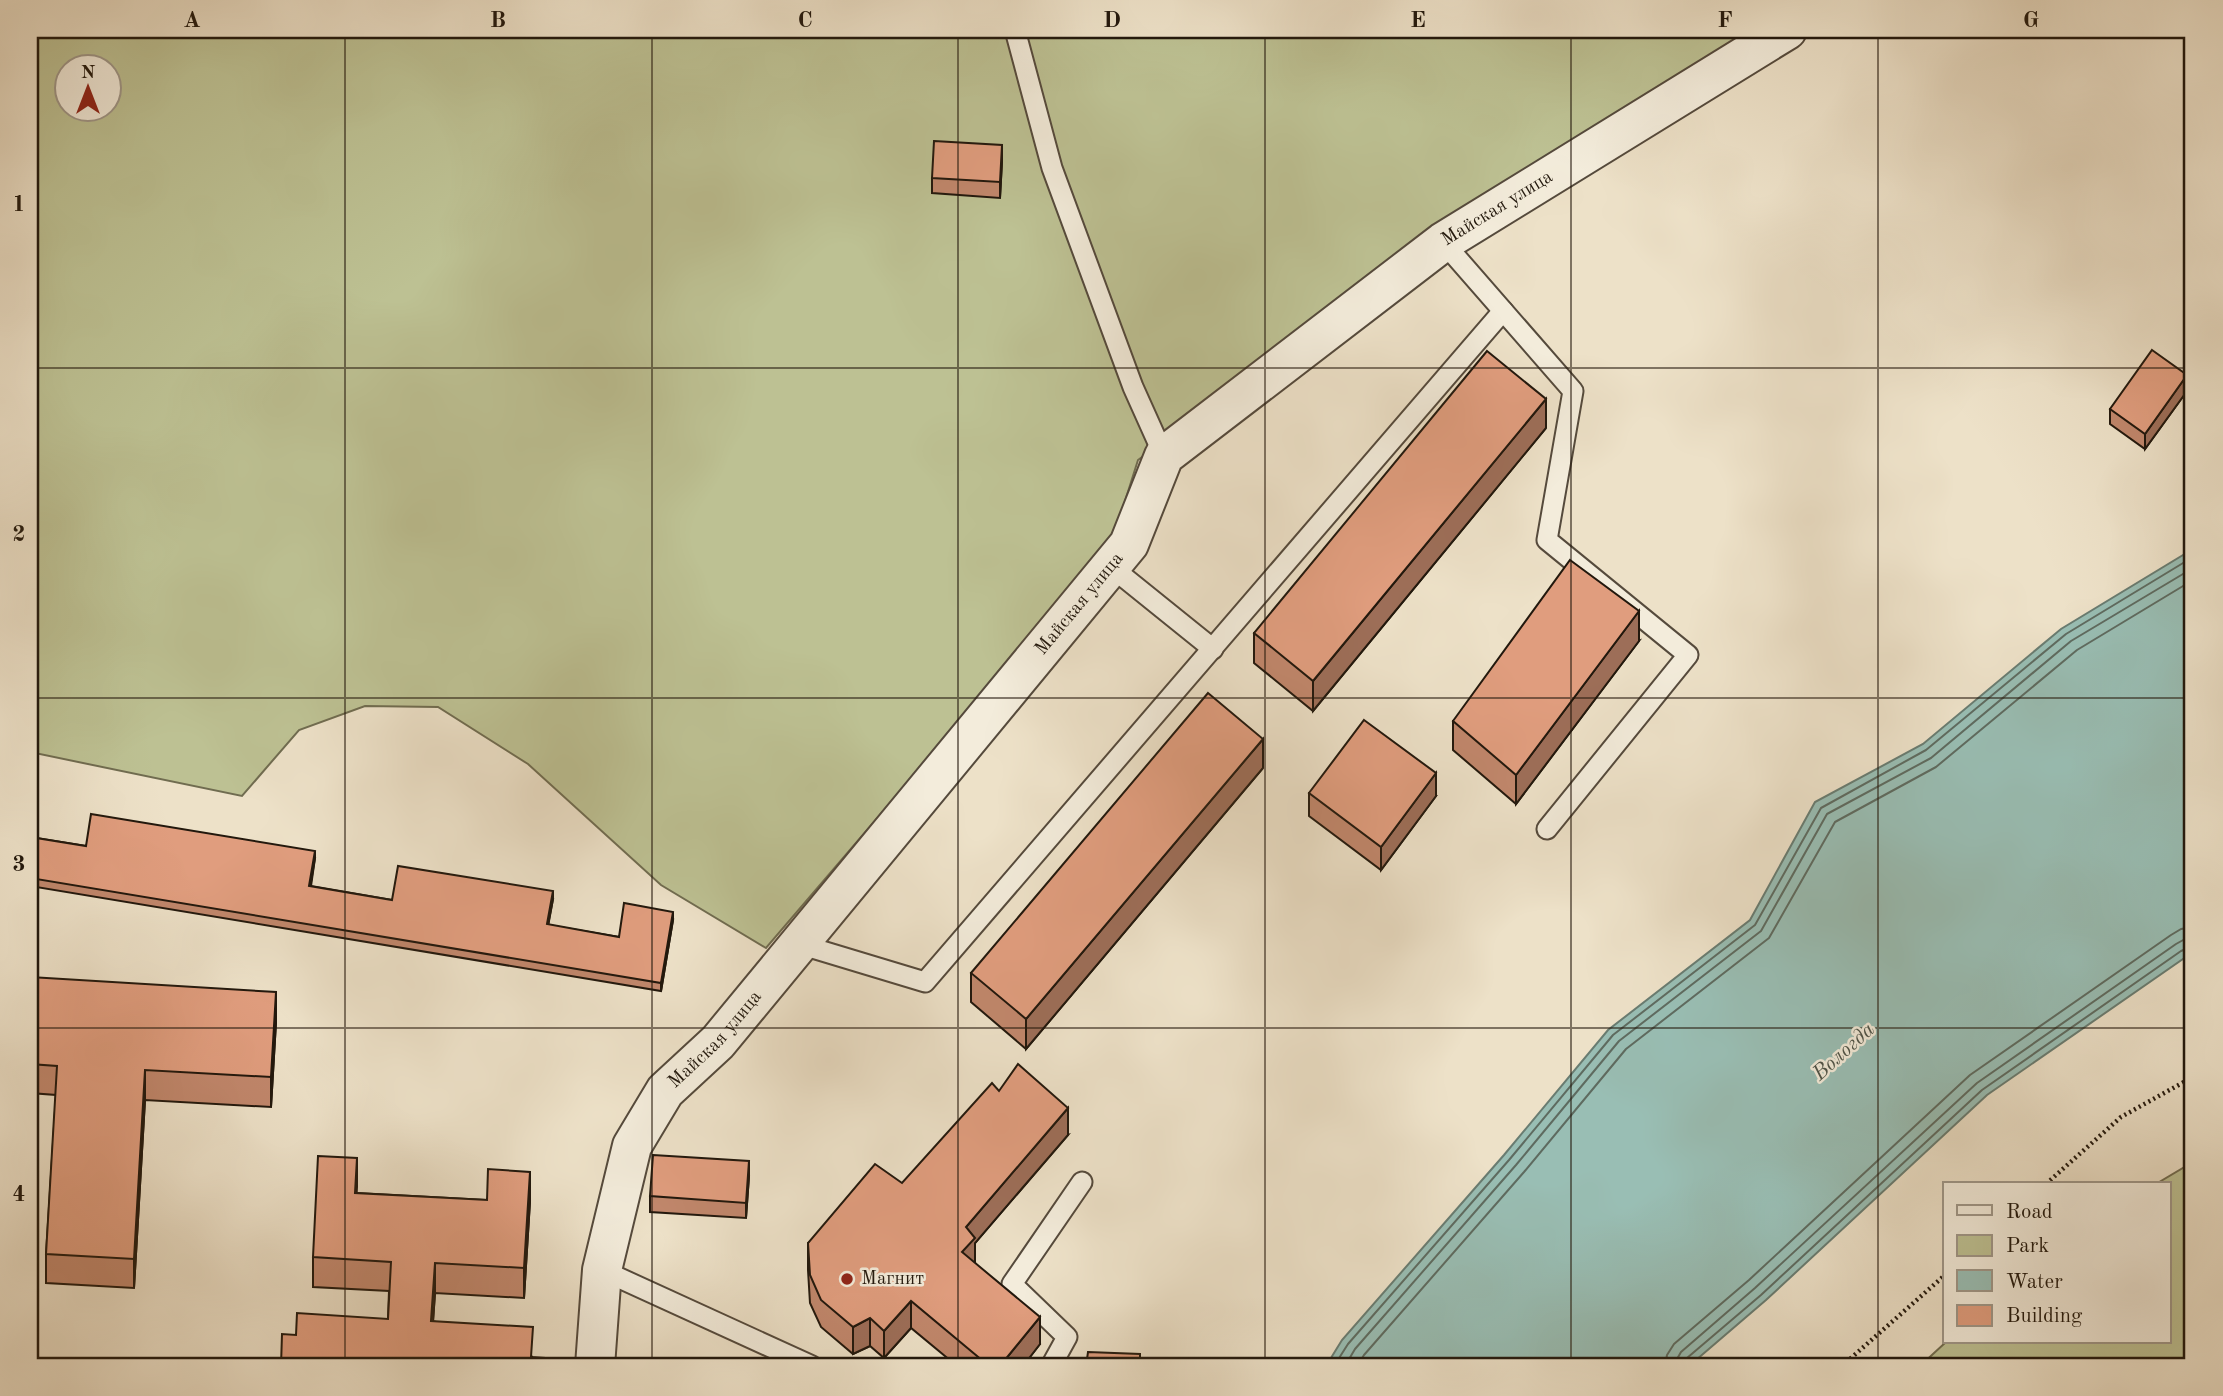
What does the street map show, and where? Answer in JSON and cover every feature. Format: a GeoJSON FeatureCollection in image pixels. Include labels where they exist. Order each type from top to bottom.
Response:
{"type":"FeatureCollection","features":[{"type":"Feature","properties":{"kind":"street","name":"Майская улица"},"geometry":{"type":"LineString","coordinates":[[595,1366],[602,1270],[632,1146],[665,1091],[718,1042],[1129,544],[1164,456],[1443,242],[1787,30]]}},
{"type":"Feature","properties":{"kind":"lane"},"geometry":{"type":"LineString","coordinates":[[1015,30],[1052,168],[1133,387],[1164,456]]}},
{"type":"Feature","properties":{"kind":"lane"},"geometry":{"type":"LineString","coordinates":[[1443,242],[1573,391],[1547,540],[1688,655],[1547,829]]}},
{"type":"Feature","properties":{"kind":"lane"},"geometry":{"type":"LineString","coordinates":[[799,944],[925,982],[1503,311]]}},
{"type":"Feature","properties":{"kind":"lane"},"geometry":{"type":"LineString","coordinates":[[1110,566],[1213,649]]}},
{"type":"Feature","properties":{"kind":"lane"},"geometry":{"type":"LineString","coordinates":[[1051,1366],[1067,1337],[1012,1284],[1082,1182]]}},
{"type":"Feature","properties":{"kind":"lane"},"geometry":{"type":"LineString","coordinates":[[602,1270],[812,1366]]}},
{"type":"Feature","properties":{"kind":"path"},"geometry":{"type":"LineString","coordinates":[[2048,1182],[2121,1117],[2193,1077]]}},
{"type":"Feature","properties":{"kind":"path"},"geometry":{"type":"LineString","coordinates":[[1842,1366],[1943,1277]]}},
{"type":"Feature","properties":{"kind":"green space"},"geometry":{"type":"Polygon","coordinates":[[[30,30],[1766,30],[1437,233],[1138,460],[1114,536],[987,690],[766,948],[661,885],[528,764],[438,707],[365,706],[299,730],[242,796],[30,752],[30,30]]]}},
{"type":"Feature","properties":{"kind":"green space"},"geometry":{"type":"Polygon","coordinates":[[[2193,1162],[2193,1366],[1920,1366],[1944,1344],[2170,1344],[2170,1182],[2159,1182],[2193,1162]]]}},
{"type":"Feature","properties":{"kind":"water","name":"Вологда"},"geometry":{"type":"Polygon","coordinates":[[[2193,549],[2193,952],[1987,1095],[1766,1300],[1689,1366],[1326,1366],[1342,1340],[1504,1155],[1608,1030],[1750,920],[1815,802],[1923,744],[2061,629],[2193,549]]]}},
{"type":"Feature","properties":{"kind":"building"},"geometry":{"type":"Polygon","coordinates":[[[934,141],[1002,145],[1000,182],[932,178],[934,141]]]}},
{"type":"Feature","properties":{"kind":"building"},"geometry":{"type":"Polygon","coordinates":[[[2152,350],[2187,375],[2145,434],[2110,409],[2152,350]]]}},
{"type":"Feature","properties":{"kind":"building"},"geometry":{"type":"Polygon","coordinates":[[[1487,351],[1546,399],[1313,681],[1254,633],[1487,351]]]}},
{"type":"Feature","properties":{"kind":"building"},"geometry":{"type":"Polygon","coordinates":[[[1570,560],[1639,611],[1516,775],[1453,721],[1570,560]]]}},
{"type":"Feature","properties":{"kind":"building"},"geometry":{"type":"Polygon","coordinates":[[[1208,693],[1263,739],[1026,1019],[971,973],[1208,693]]]}},
{"type":"Feature","properties":{"kind":"building"},"geometry":{"type":"Polygon","coordinates":[[[1364,720],[1436,773],[1381,847],[1309,793],[1364,720]]]}},
{"type":"Feature","properties":{"kind":"building"},"geometry":{"type":"Polygon","coordinates":[[[91,814],[315,851],[309,886],[392,900],[398,866],[553,891],[547,924],[619,937],[624,903],[673,912],[661,983],[30,878],[30,837],[86,846],[91,814]]]}},
{"type":"Feature","properties":{"kind":"building"},"geometry":{"type":"Polygon","coordinates":[[[30,977],[276,992],[271,1077],[145,1070],[134,1259],[46,1254],[57,1066],[30,1064],[30,977]]]}},
{"type":"Feature","properties":{"kind":"building"},"geometry":{"type":"Polygon","coordinates":[[[1018,1064],[1068,1108],[966,1227],[975,1238],[962,1252],[1040,1317],[1000,1366],[989,1366],[911,1301],[884,1331],[870,1318],[853,1327],[821,1300],[810,1275],[808,1243],[875,1164],[902,1183],[992,1083],[999,1091],[1018,1064]]]}},
{"type":"Feature","properties":{"kind":"building"},"geometry":{"type":"Polygon","coordinates":[[[653,1155],[749,1161],[746,1203],[650,1196],[653,1155]]]}},
{"type":"Feature","properties":{"kind":"building"},"geometry":{"type":"Polygon","coordinates":[[[318,1156],[357,1158],[355,1193],[487,1200],[488,1169],[530,1172],[524,1268],[435,1263],[431,1321],[533,1327],[531,1357],[545,1358],[545,1366],[281,1366],[282,1334],[296,1335],[297,1313],[388,1319],[391,1262],[313,1257],[318,1156]]]}},
{"type":"Feature","properties":{"kind":"building"},"geometry":{"type":"Polygon","coordinates":[[[1088,1352],[1140,1354],[1140,1366],[1086,1366],[1088,1352]]]}},
{"type":"Feature","properties":{"kind":"place","name":"Магнит"},"geometry":{"type":"Point","coordinates":[847,1279]}}]}
